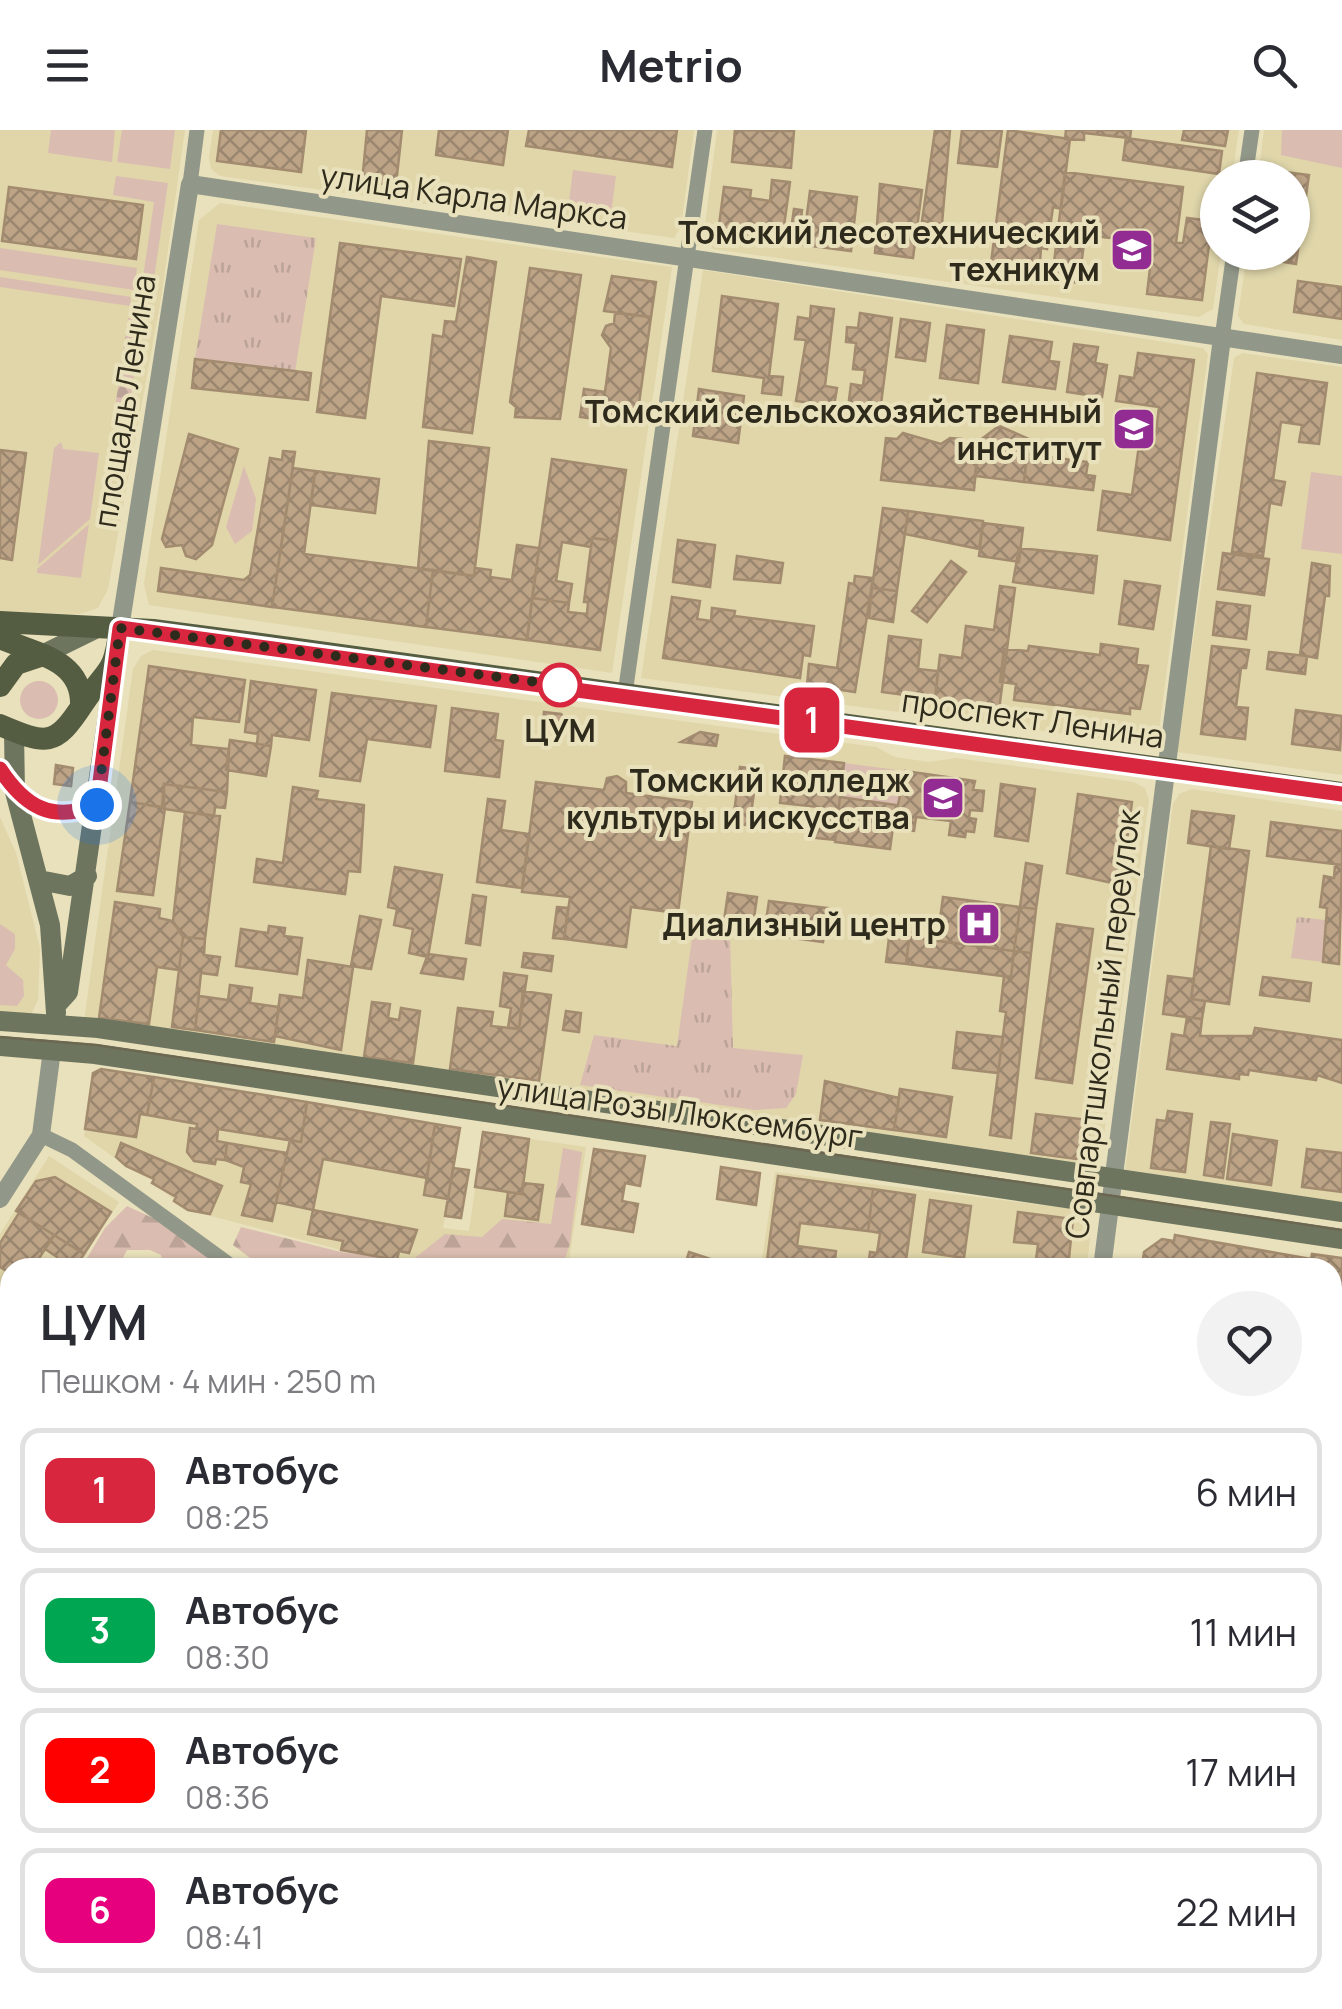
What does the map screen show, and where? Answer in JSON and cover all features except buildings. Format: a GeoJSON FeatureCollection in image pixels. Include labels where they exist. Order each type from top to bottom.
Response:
{"type":"FeatureCollection","features":[{"type":"Feature","properties":{"kind":"main road"},"geometry":{"type":"LineString","coordinates":[[0,622],[110,627]]}},
{"type":"Feature","properties":{"kind":"main road"},"geometry":{"type":"LineString","coordinates":[[0,686],[16,664],[110,627]]}},
{"type":"Feature","properties":{"kind":"main road","name":"площадь Ленина"},"geometry":{"type":"LineString","coordinates":[[56,1014],[68,992],[97,805],[115,666],[110,627]]}},
{"type":"Feature","properties":{"kind":"main road","name":"проспект Ленина"},"geometry":{"type":"LineString","coordinates":[[110,627],[1342,794]]}},
{"type":"Feature","properties":{"kind":"main road"},"geometry":{"type":"LineString","coordinates":[[0,638],[52,658],[72,672],[81,706],[104,752]]}},
{"type":"Feature","properties":{"kind":"main road"},"geometry":{"type":"LineString","coordinates":[[7,728],[36,740],[60,735],[115,666]]}},
{"type":"Feature","properties":{"kind":"main road"},"geometry":{"type":"LineString","coordinates":[[0,711],[7,728],[15,792],[52,940],[51,990],[56,1014],[52,1050]]}},
{"type":"Feature","properties":{"kind":"main road"},"geometry":{"type":"LineString","coordinates":[[0,769],[15,792],[47,813],[73,813],[97,805]]}},
{"type":"Feature","properties":{"kind":"main road"},"geometry":{"type":"LineString","coordinates":[[39,880],[70,886],[87,876]]}},
{"type":"Feature","properties":{"kind":"main road","name":"улица Розы Люксембург"},"geometry":{"type":"LineString","coordinates":[[5,1021],[56,1014],[1112,1182],[1342,1212]]}},
{"type":"Feature","properties":{"kind":"main road","name":"улица Розы Люксембург"},"geometry":{"type":"LineString","coordinates":[[5,1046],[1342,1239]]}},
{"type":"Feature","properties":{"kind":"street"},"geometry":{"type":"LineString","coordinates":[[190,184],[197,130]]}},
{"type":"Feature","properties":{"kind":"street"},"geometry":{"type":"LineString","coordinates":[[624,694],[706,130]]}},
{"type":"Feature","properties":{"kind":"street"},"geometry":{"type":"LineString","coordinates":[[1248,160],[1252,130]]}},
{"type":"Feature","properties":{"kind":"street","name":"улица Карла Маркса"},"geometry":{"type":"LineString","coordinates":[[190,184],[1342,355]]}},
{"type":"Feature","properties":{"kind":"street","name":"площадь Ленина"},"geometry":{"type":"LineString","coordinates":[[110,627],[190,184]]}},
{"type":"Feature","properties":{"kind":"street","name":"Совпартшкольный переулок"},"geometry":{"type":"LineString","coordinates":[[1103,1258],[1231,270]]}},
{"type":"Feature","properties":{"kind":"street"},"geometry":{"type":"LineString","coordinates":[[0,1199],[41,1135],[52,1050]]}},
{"type":"Feature","properties":{"kind":"street"},"geometry":{"type":"LineString","coordinates":[[41,1135],[88,1162],[220,1258]]}},
{"type":"Feature","properties":{"kind":"shaded area"},"geometry":{"type":"Polygon","coordinates":[[[0,130],[185,130],[161,299],[108,589],[98,608],[80,614],[0,612],[0,130]]]}},
{"type":"Feature","properties":{"kind":"shaded area"},"geometry":{"type":"Polygon","coordinates":[[[213,130],[694,130],[681,227],[674,238],[220,176],[211,169],[209,158],[213,130]]]}},
{"type":"Feature","properties":{"kind":"shaded area"},"geometry":{"type":"Polygon","coordinates":[[[717,130],[1239,130],[1235,160],[1200,160],[1200,270],[1219,270],[1213,309],[1199,317],[713,249],[704,232],[717,130]]]}},
{"type":"Feature","properties":{"kind":"shaded area"},"geometry":{"type":"Polygon","coordinates":[[[1264,130],[1342,130],[1342,340],[1244,324],[1238,316],[1245,270],[1310,270],[1310,160],[1260,160],[1264,130]]]}},
{"type":"Feature","properties":{"kind":"shaded area"},"geometry":{"type":"Polygon","coordinates":[[[220,203],[672,267],[612,673],[149,605],[144,584],[199,220],[220,203]]]}},
{"type":"Feature","properties":{"kind":"shaded area"},"geometry":{"type":"Polygon","coordinates":[[[703,270],[1203,348],[1208,354],[1157,746],[641,678],[703,270]]]}},
{"type":"Feature","properties":{"kind":"shaded area"},"geometry":{"type":"Polygon","coordinates":[[[1242,353],[1342,367],[1342,775],[1177,752],[1234,358],[1242,353]]]}},
{"type":"Feature","properties":{"kind":"shaded area"},"geometry":{"type":"Polygon","coordinates":[[[153,650],[876,747],[895,757],[929,762],[956,758],[1134,782],[1145,788],[1149,800],[1100,1165],[1096,1168],[84,1021],[133,669],[141,656],[153,650]]]}},
{"type":"Feature","properties":{"kind":"shaded area"},"geometry":{"type":"Polygon","coordinates":[[[1192,789],[1342,811],[1342,1206],[1125,1172],[1173,804],[1179,794],[1192,789]]]}},
{"type":"Feature","properties":{"kind":"shaded area"},"geometry":{"type":"Polygon","coordinates":[[[0,817],[16,853],[40,948],[38,1000],[31,1015],[0,1015],[0,817]]]}},
{"type":"Feature","properties":{"kind":"shaded area"},"geometry":{"type":"Polygon","coordinates":[[[101,1069],[435,1124],[424,1194],[448,1199],[443,1228],[469,1231],[483,1132],[586,1147],[569,1258],[385,1258],[188,1210],[152,1183],[153,1179],[126,1166],[84,1136],[93,1073],[101,1069]]]}},
{"type":"Feature","properties":{"kind":"shaded area"},"geometry":{"type":"Polygon","coordinates":[[[49,1156],[119,1202],[84,1258],[0,1258],[0,1234],[49,1156]]]}},
{"type":"Feature","properties":{"kind":"shaded area"},"geometry":{"type":"Polygon","coordinates":[[[775,1172],[1083,1210],[1091,1228],[1088,1258],[762,1258],[775,1172]]]}},
{"type":"Feature","properties":{"kind":"green space"},"geometry":{"type":"Polygon","coordinates":[[[51,130],[115,130],[112,162],[48,153],[51,130]]]}},
{"type":"Feature","properties":{"kind":"green space"},"geometry":{"type":"Polygon","coordinates":[[[122,130],[175,130],[170,169],[117,162],[122,130]]]}},
{"type":"Feature","properties":{"kind":"green space"},"geometry":{"type":"Polygon","coordinates":[[[1282,130],[1342,130],[1342,168],[1281,155],[1282,130]]]}},
{"type":"Feature","properties":{"kind":"green space"},"geometry":{"type":"Polygon","coordinates":[[[573,170],[616,176],[611,214],[568,209],[573,170]]]}},
{"type":"Feature","properties":{"kind":"green space"},"geometry":{"type":"Polygon","coordinates":[[[116,176],[168,183],[152,292],[141,291],[154,202],[113,195],[116,176]]]}},
{"type":"Feature","properties":{"kind":"green space"},"geometry":{"type":"Polygon","coordinates":[[[217,224],[316,238],[295,372],[195,359],[217,224]]]}},
{"type":"Feature","properties":{"kind":"green space"},"geometry":{"type":"Polygon","coordinates":[[[0,248],[137,268],[134,290],[0,270],[0,248]]]}},
{"type":"Feature","properties":{"kind":"green space"},"geometry":{"type":"Polygon","coordinates":[[[0,277],[131,297],[130,306],[0,287],[0,277]]]}},
{"type":"Feature","properties":{"kind":"green space"},"geometry":{"type":"Polygon","coordinates":[[[128,318],[142,320],[127,424],[113,422],[128,318]]]}},
{"type":"Feature","properties":{"kind":"green space"},"geometry":{"type":"Polygon","coordinates":[[[61,442],[63,449],[99,453],[90,519],[38,565],[54,448],[61,442]]]}},
{"type":"Feature","properties":{"kind":"green space"},"geometry":{"type":"Polygon","coordinates":[[[244,466],[256,499],[252,531],[235,544],[226,527],[244,466]]]}},
{"type":"Feature","properties":{"kind":"green space"},"geometry":{"type":"Polygon","coordinates":[[[1311,472],[1342,476],[1342,554],[1301,549],[1311,472]]]}},
{"type":"Feature","properties":{"kind":"green space"},"geometry":{"type":"Polygon","coordinates":[[[89,524],[81,578],[37,573],[37,569],[89,524]]]}},
{"type":"Feature","properties":{"kind":"green space"},"geometry":{"type":"Polygon","coordinates":[[[39,681],[53,686],[58,700],[53,714],[39,719],[25,714],[20,700],[25,686],[39,681]]]}},
{"type":"Feature","properties":{"kind":"green space"},"geometry":{"type":"Polygon","coordinates":[[[844,763],[905,771],[901,805],[840,797],[844,763]]]}},
{"type":"Feature","properties":{"kind":"green space"},"geometry":{"type":"Polygon","coordinates":[[[1297,917],[1326,920],[1323,962],[1291,958],[1297,917]]]}},
{"type":"Feature","properties":{"kind":"green space"},"geometry":{"type":"Polygon","coordinates":[[[0,924],[15,934],[15,949],[6,965],[23,980],[24,996],[17,1006],[0,1005],[0,924]]]}},
{"type":"Feature","properties":{"kind":"green space"},"geometry":{"type":"Polygon","coordinates":[[[693,931],[730,935],[733,1048],[803,1055],[796,1094],[786,1108],[755,1110],[580,1085],[594,1035],[677,1046],[693,931]]]}},
{"type":"Feature","properties":{"kind":"green space"},"geometry":{"type":"Polygon","coordinates":[[[563,1148],[582,1152],[565,1258],[415,1258],[445,1234],[482,1237],[502,1219],[551,1224],[563,1148]]]}},
{"type":"Feature","properties":{"kind":"green space"},"geometry":{"type":"Polygon","coordinates":[[[127,1206],[155,1219],[209,1258],[162,1258],[150,1250],[127,1250],[123,1258],[87,1258],[105,1228],[127,1206]]]}},
{"type":"Feature","properties":{"kind":"green space"},"geometry":{"type":"Polygon","coordinates":[[[241,1227],[341,1252],[388,1258],[250,1258],[233,1245],[241,1227]]]}},
{"type":"Feature","properties":{"kind":"tram line"},"geometry":{"type":"LineString","coordinates":[[0,1037],[96,1045],[1342,1230]]}},
{"type":"Feature","properties":{"kind":"bus line","name":"1"},"geometry":{"type":"LineString","coordinates":[[0,769],[15,792],[47,813],[73,813],[97,805],[120,628],[308,650],[1342,794]]}},
{"type":"Feature","properties":{"kind":"place","name":"Томский лесотехнический техникум"},"geometry":{"type":"Point","coordinates":[1132,250]}},
{"type":"Feature","properties":{"kind":"place","name":"Томский сельскохозяйственный институт"},"geometry":{"type":"Point","coordinates":[1134,429]}},
{"type":"Feature","properties":{"kind":"place","name":"ЦУМ"},"geometry":{"type":"Point","coordinates":[560,685]}},
{"type":"Feature","properties":{"kind":"place","name":"Томский колледж культуры и искусства"},"geometry":{"type":"Point","coordinates":[943,798]}},
{"type":"Feature","properties":{"kind":"place","name":"Диализный центр"},"geometry":{"type":"Point","coordinates":[979,924]}},
{"type":"Feature","properties":{"kind":"route"},"geometry":{"type":"LineString","coordinates":[[97,805],[120,628],[560,685]]}}]}
